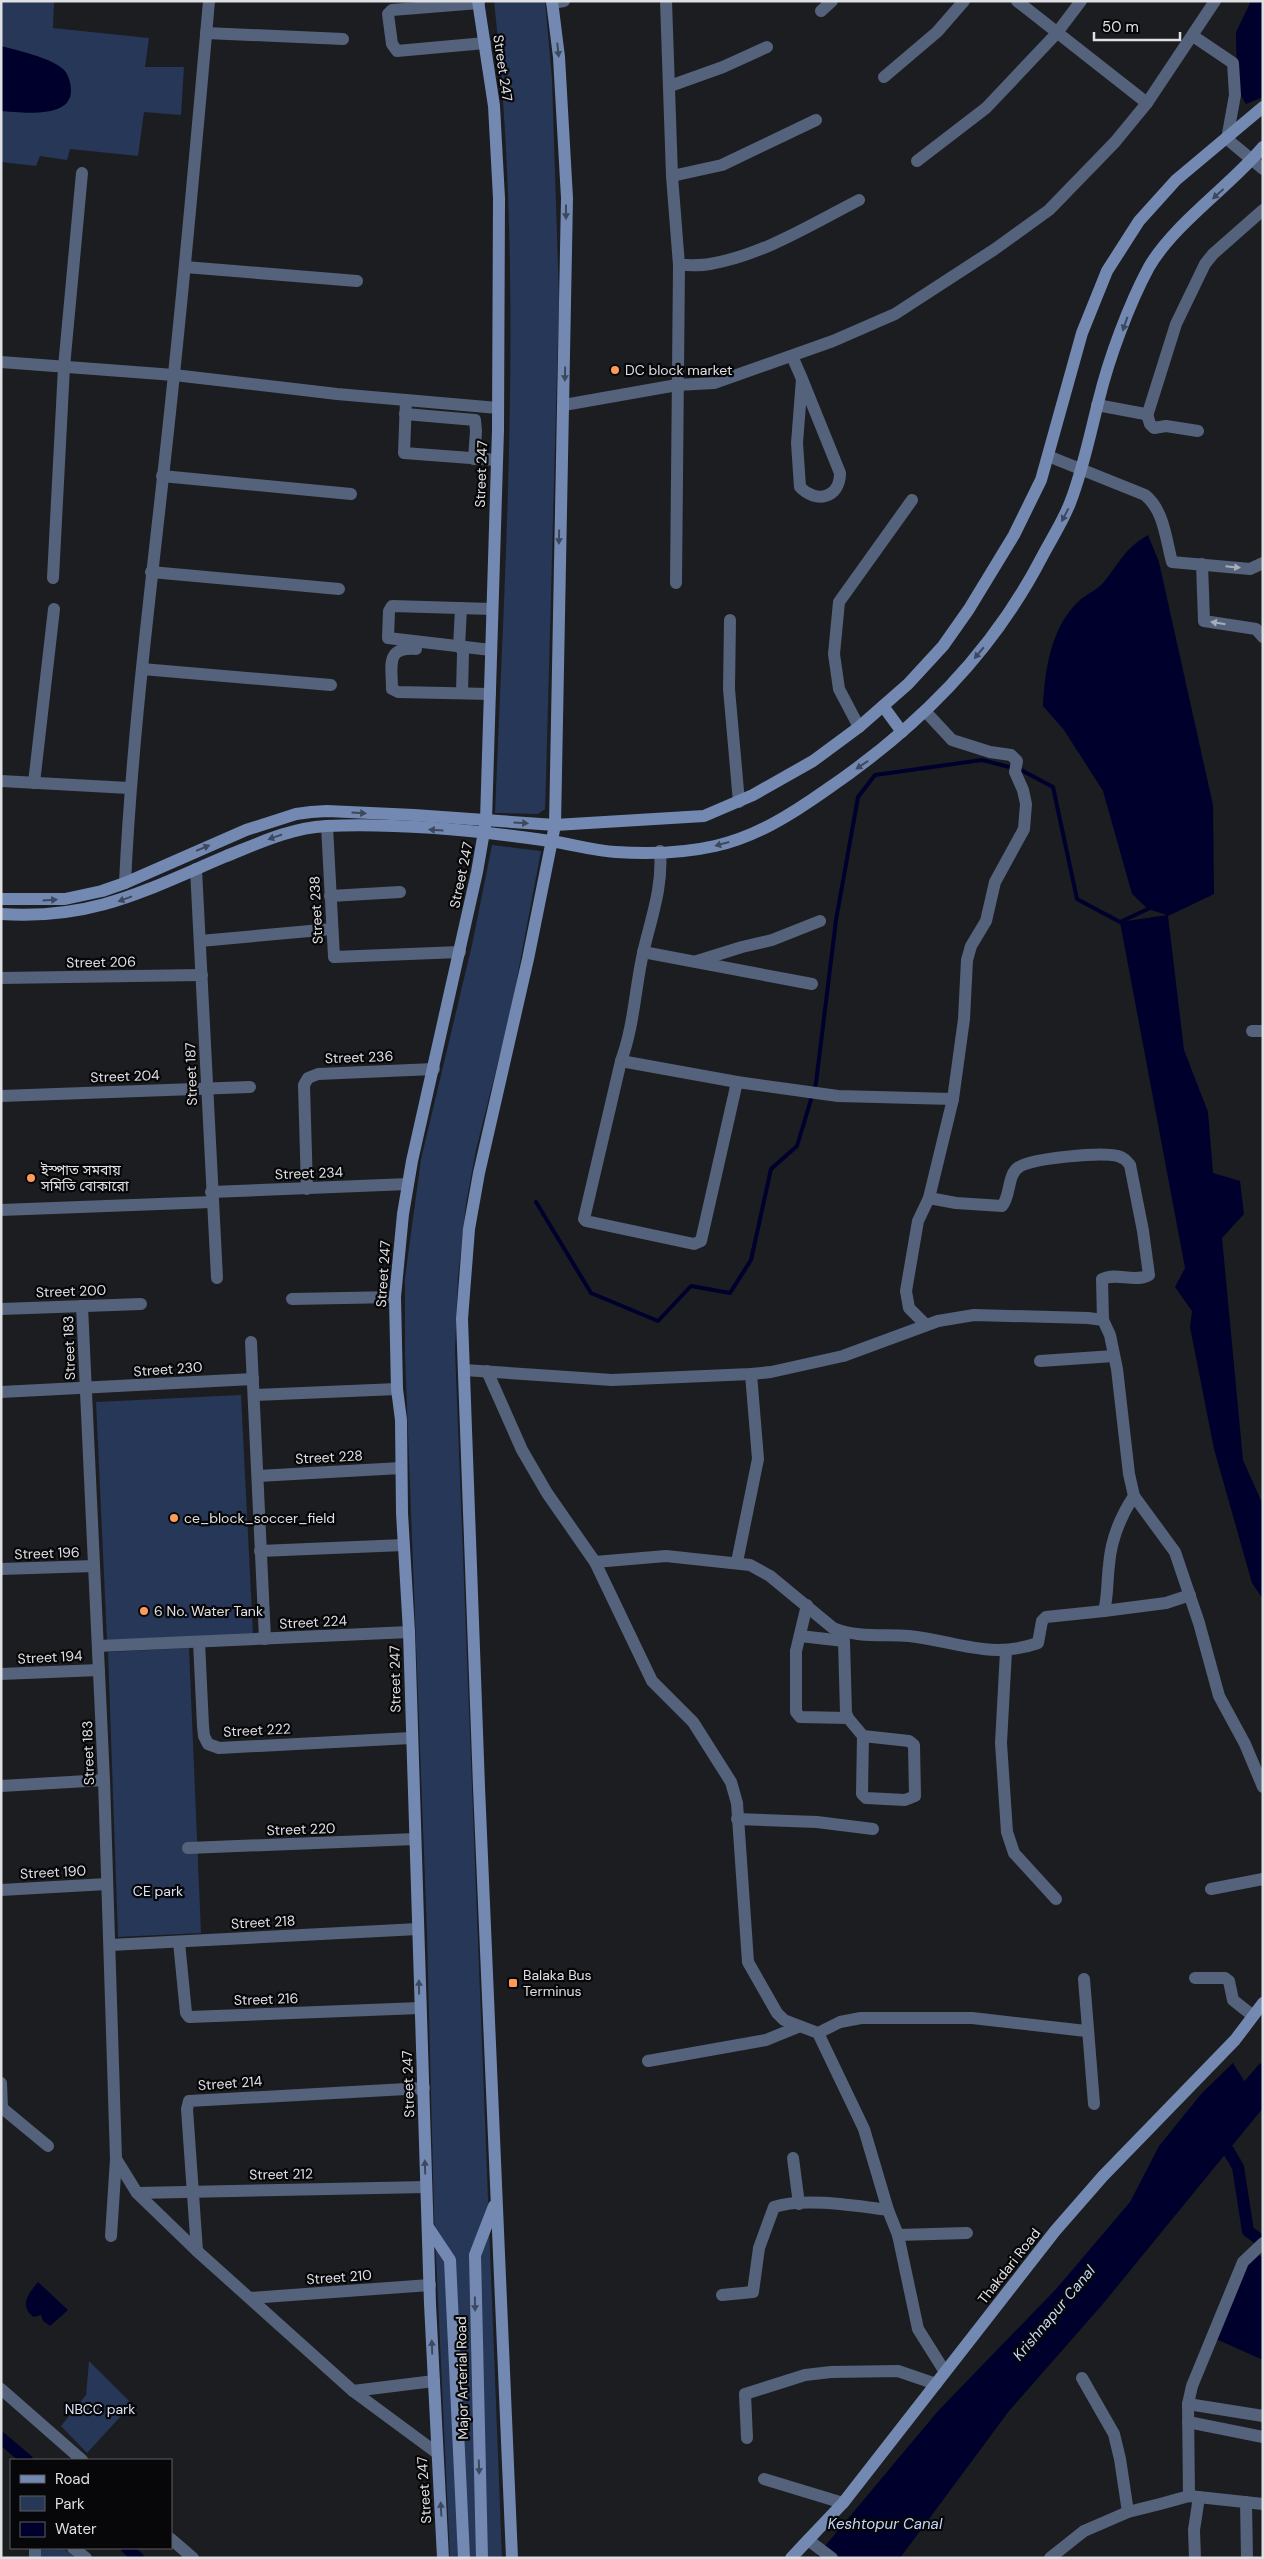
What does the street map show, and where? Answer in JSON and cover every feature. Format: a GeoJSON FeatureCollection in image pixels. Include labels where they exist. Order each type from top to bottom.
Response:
{"type":"FeatureCollection","features":[{"type":"Feature","properties":{"kind":"street"},"geometry":{"type":"LineString","coordinates":[[125,884],[129,788],[151,572],[174,375],[209,1]]}},
{"type":"Feature","properties":{"kind":"street"},"geometry":{"type":"LineString","coordinates":[[390,1],[398,4],[445,1]]}},
{"type":"Feature","properties":{"kind":"street"},"geometry":{"type":"LineString","coordinates":[[666,1],[672,176],[679,265],[676,583]]}},
{"type":"Feature","properties":{"kind":"street"},"geometry":{"type":"LineString","coordinates":[[822,11],[832,1]]}},
{"type":"Feature","properties":{"kind":"street"},"geometry":{"type":"LineString","coordinates":[[884,77],[936,32],[964,1]]}},
{"type":"Feature","properties":{"kind":"street"},"geometry":{"type":"LineString","coordinates":[[1017,1],[1056,34],[1147,103]]}},
{"type":"Feature","properties":{"kind":"street"},"geometry":{"type":"LineString","coordinates":[[917,161],[986,108],[1056,34],[1081,1]]}},
{"type":"Feature","properties":{"kind":"street"},"geometry":{"type":"LineString","coordinates":[[564,405],[677,385],[714,382],[792,356],[895,314],[995,249],[1049,210],[1115,142],[1147,103],[1215,1]]}},
{"type":"Feature","properties":{"kind":"street"},"geometry":{"type":"LineString","coordinates":[[478,2],[392,10],[388,14],[392,44],[397,51],[485,43]]}},
{"type":"Feature","properties":{"kind":"street","name":"Street 247"},"geometry":{"type":"LineString","coordinates":[[444,2558],[436,2453],[427,2226],[409,1632],[401,1468],[401,1420],[396,1390],[395,1297],[408,1184],[460,952],[485,834],[486,820],[497,460],[500,198],[494,106],[478,2]]}},
{"type":"Feature","properties":{"kind":"street"},"geometry":{"type":"LineString","coordinates":[[512,2558],[496,2202],[462,1319],[471,1220],[479,1173],[528,959],[556,825],[557,633],[564,405],[567,198],[556,2]]}},
{"type":"Feature","properties":{"kind":"street"},"geometry":{"type":"LineString","coordinates":[[206,33],[343,39]]}},
{"type":"Feature","properties":{"kind":"street"},"geometry":{"type":"LineString","coordinates":[[1193,36],[1233,63],[1235,95],[1228,138]]}},
{"type":"Feature","properties":{"kind":"street"},"geometry":{"type":"LineString","coordinates":[[670,86],[723,68],[767,47]]}},
{"type":"Feature","properties":{"kind":"street"},"geometry":{"type":"LineString","coordinates":[[1,899],[65,899],[102,891],[125,884],[246,830],[296,814],[327,811],[556,825],[704,816],[739,802],[813,761],[859,727],[908,684],[943,646],[969,609],[1014,535],[1041,480],[1082,332],[1106,271],[1139,221],[1176,180],[1214,146],[1228,138],[1263,107]]}},
{"type":"Feature","properties":{"kind":"street"},"geometry":{"type":"LineString","coordinates":[[672,176],[722,165],[816,120]]}},
{"type":"Feature","properties":{"kind":"street"},"geometry":{"type":"LineString","coordinates":[[1228,138],[1263,169]]}},
{"type":"Feature","properties":{"kind":"street"},"geometry":{"type":"LineString","coordinates":[[1,914],[47,915],[100,907],[136,896],[276,836],[301,829],[327,826],[485,834],[552,841],[614,852],[660,851],[715,847],[758,832],[791,814],[859,767],[902,732],[962,674],[1003,624],[1069,506],[1098,405],[1130,310],[1150,265],[1177,231],[1263,147]]}},
{"type":"Feature","properties":{"kind":"street"},"geometry":{"type":"LineString","coordinates":[[53,578],[64,367],[82,173]]}},
{"type":"Feature","properties":{"kind":"street"},"geometry":{"type":"LineString","coordinates":[[679,265],[709,264],[742,256],[786,238],[859,200]]}},
{"type":"Feature","properties":{"kind":"street"},"geometry":{"type":"LineString","coordinates":[[1198,431],[1166,426],[1154,428],[1150,424],[1147,414],[1176,324],[1205,264],[1213,254],[1263,210]]}},
{"type":"Feature","properties":{"kind":"street"},"geometry":{"type":"LineString","coordinates":[[184,267],[357,281]]}},
{"type":"Feature","properties":{"kind":"street"},"geometry":{"type":"LineString","coordinates":[[792,356],[802,379],[840,473],[838,486],[831,494],[823,497],[808,495],[800,487],[797,442],[802,379]]}},
{"type":"Feature","properties":{"kind":"street"},"geometry":{"type":"LineString","coordinates":[[1,362],[174,375],[498,408]]}},
{"type":"Feature","properties":{"kind":"street"},"geometry":{"type":"LineString","coordinates":[[406,400],[404,453],[497,460]]}},
{"type":"Feature","properties":{"kind":"street"},"geometry":{"type":"LineString","coordinates":[[1098,405],[1147,414]]}},
{"type":"Feature","properties":{"kind":"street"},"geometry":{"type":"LineString","coordinates":[[405,414],[475,420],[474,459]]}},
{"type":"Feature","properties":{"kind":"street"},"geometry":{"type":"LineString","coordinates":[[1048,456],[1145,495],[1153,501],[1158,510],[1172,562],[1250,569],[1263,563]]}},
{"type":"Feature","properties":{"kind":"street"},"geometry":{"type":"LineString","coordinates":[[162,476],[351,494]]}},
{"type":"Feature","properties":{"kind":"street"},"geometry":{"type":"LineString","coordinates":[[859,727],[839,689],[834,654],[839,602],[912,500]]}},
{"type":"Feature","properties":{"kind":"street"},"geometry":{"type":"LineString","coordinates":[[1202,564],[1204,621],[1256,629],[1263,636]]}},
{"type":"Feature","properties":{"kind":"street"},"geometry":{"type":"LineString","coordinates":[[151,572],[339,589]]}},
{"type":"Feature","properties":{"kind":"street"},"geometry":{"type":"LineString","coordinates":[[491,653],[388,638],[389,611],[392,606],[492,609]]}},
{"type":"Feature","properties":{"kind":"street"},"geometry":{"type":"LineString","coordinates":[[461,608],[462,693]]}},
{"type":"Feature","properties":{"kind":"street"},"geometry":{"type":"LineString","coordinates":[[34,783],[54,609]]}},
{"type":"Feature","properties":{"kind":"street"},"geometry":{"type":"LineString","coordinates":[[730,620],[729,689],[739,802]]}},
{"type":"Feature","properties":{"kind":"street"},"geometry":{"type":"LineString","coordinates":[[461,650],[403,648],[396,652],[392,658],[392,689],[398,692],[490,694]]}},
{"type":"Feature","properties":{"kind":"street"},"geometry":{"type":"LineString","coordinates":[[142,669],[331,685]]}},
{"type":"Feature","properties":{"kind":"street"},"geometry":{"type":"LineString","coordinates":[[883,706],[902,732]]}},
{"type":"Feature","properties":{"kind":"street"},"geometry":{"type":"LineString","coordinates":[[924,711],[952,740],[990,752],[1011,755],[1024,790],[1026,820],[1022,836],[994,882],[986,921],[971,946],[967,960],[964,1019],[953,1099],[929,1198],[918,1222],[906,1291],[909,1308],[926,1325]]}},
{"type":"Feature","properties":{"kind":"street"},"geometry":{"type":"LineString","coordinates":[[1,781],[129,788]]}},
{"type":"Feature","properties":{"kind":"street","name":"Street 238"},"geometry":{"type":"LineString","coordinates":[[327,826],[334,957],[460,952]]}},
{"type":"Feature","properties":{"kind":"street"},"geometry":{"type":"LineString","coordinates":[[660,851],[659,895],[643,952],[628,1042],[620,1061],[584,1219],[589,1223],[694,1244],[699,1243],[703,1237],[737,1082]]}},
{"type":"Feature","properties":{"kind":"street","name":"Street 187"},"geometry":{"type":"LineString","coordinates":[[196,869],[217,1278]]}},
{"type":"Feature","properties":{"kind":"street"},"geometry":{"type":"LineString","coordinates":[[330,896],[400,892]]}},
{"type":"Feature","properties":{"kind":"street"},"geometry":{"type":"LineString","coordinates":[[695,962],[742,947],[772,940],[820,921]]}},
{"type":"Feature","properties":{"kind":"street"},"geometry":{"type":"LineString","coordinates":[[200,941],[332,929]]}},
{"type":"Feature","properties":{"kind":"street"},"geometry":{"type":"LineString","coordinates":[[643,952],[812,984]]}},
{"type":"Feature","properties":{"kind":"street","name":"Street 206"},"geometry":{"type":"LineString","coordinates":[[1,978],[202,975]]}},
{"type":"Feature","properties":{"kind":"street"},"geometry":{"type":"LineString","coordinates":[[620,1061],[737,1082],[813,1092],[953,1099]]}},
{"type":"Feature","properties":{"kind":"street","name":"Street 236"},"geometry":{"type":"LineString","coordinates":[[307,1189],[304,1085],[308,1078],[318,1074],[434,1069]]}},
{"type":"Feature","properties":{"kind":"street","name":"Street 204"},"geometry":{"type":"LineString","coordinates":[[1,1096],[250,1087]]}},
{"type":"Feature","properties":{"kind":"street"},"geometry":{"type":"LineString","coordinates":[[929,1198],[956,1203],[1002,1206],[1015,1171],[1023,1166],[1075,1156],[1117,1156],[1125,1159],[1130,1165],[1149,1275],[1142,1278],[1109,1277],[1102,1279],[1103,1320],[1107,1326],[1122,1401],[1129,1474],[1134,1496],[1175,1552],[1190,1595],[1219,1696],[1245,1744],[1263,1787]]}},
{"type":"Feature","properties":{"kind":"street","name":"Street 234"},"geometry":{"type":"LineString","coordinates":[[1,1210],[408,1184]]}},
{"type":"Feature","properties":{"kind":"street"},"geometry":{"type":"LineString","coordinates":[[292,1299],[395,1297]]}},
{"type":"Feature","properties":{"kind":"street","name":"Street 200"},"geometry":{"type":"LineString","coordinates":[[1,1308],[141,1304]]}},
{"type":"Feature","properties":{"kind":"street","name":"Street 183"},"geometry":{"type":"LineString","coordinates":[[82,1306],[100,1670],[110,1945],[116,2159],[111,2236]]}},
{"type":"Feature","properties":{"kind":"street"},"geometry":{"type":"LineString","coordinates":[[464,1370],[612,1380],[752,1374],[771,1372],[843,1356],[926,1325],[974,1315],[1103,1320]]}},
{"type":"Feature","properties":{"kind":"street"},"geometry":{"type":"LineString","coordinates":[[251,1342],[255,1395],[265,1639]]}},
{"type":"Feature","properties":{"kind":"street"},"geometry":{"type":"LineString","coordinates":[[1040,1362],[1114,1356]]}},
{"type":"Feature","properties":{"kind":"street"},"geometry":{"type":"LineString","coordinates":[[487,1371],[522,1450],[547,1493],[594,1562],[652,1681],[693,1722],[731,1782],[736,1803],[748,1962],[777,2013],[784,2020],[798,2027],[818,2033],[840,2022],[861,2018],[972,2018],[1086,2031]]}},
{"type":"Feature","properties":{"kind":"street"},"geometry":{"type":"LineString","coordinates":[[737,1562],[758,1459],[752,1374]]}},
{"type":"Feature","properties":{"kind":"street","name":"Street 230"},"geometry":{"type":"LineString","coordinates":[[1,1392],[85,1390],[253,1379]]}},
{"type":"Feature","properties":{"kind":"street"},"geometry":{"type":"LineString","coordinates":[[255,1395],[396,1390]]}},
{"type":"Feature","properties":{"kind":"street","name":"Street 228"},"geometry":{"type":"LineString","coordinates":[[258,1476],[401,1468]]}},
{"type":"Feature","properties":{"kind":"street"},"geometry":{"type":"LineString","coordinates":[[1104,1611],[1109,1562],[1115,1534],[1121,1516],[1134,1496]]}},
{"type":"Feature","properties":{"kind":"street"},"geometry":{"type":"LineString","coordinates":[[260,1551],[404,1545]]}},
{"type":"Feature","properties":{"kind":"street"},"geometry":{"type":"LineString","coordinates":[[594,1562],[666,1556],[737,1562],[750,1565],[770,1576],[833,1628],[845,1633],[909,1636],[985,1650],[1006,1650],[1038,1643],[1042,1621],[1046,1617],[1166,1604],[1190,1595]]}},
{"type":"Feature","properties":{"kind":"street","name":"Street 196"},"geometry":{"type":"LineString","coordinates":[[1,1569],[94,1566]]}},
{"type":"Feature","properties":{"kind":"street"},"geometry":{"type":"LineString","coordinates":[[807,1605],[796,1651],[795,1692],[798,1716],[848,1718]]}},
{"type":"Feature","properties":{"kind":"street","name":"Street 224"},"geometry":{"type":"LineString","coordinates":[[98,1646],[409,1632]]}},
{"type":"Feature","properties":{"kind":"street"},"geometry":{"type":"LineString","coordinates":[[800,1636],[844,1641],[848,1718],[863,1736],[862,1794],[866,1798],[905,1800],[916,1796],[914,1745],[909,1741],[863,1736]]}},
{"type":"Feature","properties":{"kind":"street","name":"Street 222"},"geometry":{"type":"LineString","coordinates":[[199,1642],[203,1726],[204,1736],[208,1744],[219,1748],[411,1738]]}},
{"type":"Feature","properties":{"kind":"street"},"geometry":{"type":"LineString","coordinates":[[1006,1650],[1001,1743],[1007,1832],[1014,1853],[1056,1899]]}},
{"type":"Feature","properties":{"kind":"street","name":"Street 194"},"geometry":{"type":"LineString","coordinates":[[1,1674],[100,1670]]}},
{"type":"Feature","properties":{"kind":"street"},"geometry":{"type":"LineString","coordinates":[[1,1786],[104,1780]]}},
{"type":"Feature","properties":{"kind":"street"},"geometry":{"type":"LineString","coordinates":[[737,1819],[817,1822],[873,1829]]}},
{"type":"Feature","properties":{"kind":"street","name":"Street 220"},"geometry":{"type":"LineString","coordinates":[[188,1848],[416,1840]]}},
{"type":"Feature","properties":{"kind":"street"},"geometry":{"type":"LineString","coordinates":[[1210,1889],[1263,1879]]}},
{"type":"Feature","properties":{"kind":"street","name":"Street 190"},"geometry":{"type":"LineString","coordinates":[[1,1890],[107,1884]]}},
{"type":"Feature","properties":{"kind":"street","name":"Street 218"},"geometry":{"type":"LineString","coordinates":[[110,1945],[418,1929]]}},
{"type":"Feature","properties":{"kind":"street","name":"Street 216"},"geometry":{"type":"LineString","coordinates":[[179,1942],[186,2012],[190,2017],[420,2008]]}},
{"type":"Feature","properties":{"kind":"street"},"geometry":{"type":"LineString","coordinates":[[1195,1978],[1225,1978],[1229,1981],[1233,2000],[1252,2016]]}},
{"type":"Feature","properties":{"kind":"street"},"geometry":{"type":"LineString","coordinates":[[1084,1979],[1086,2031],[1094,2104]]}},
{"type":"Feature","properties":{"kind":"street","name":"Thakdari Road"},"geometry":{"type":"LineString","coordinates":[[791,2558],[843,2503],[1055,2231],[1104,2176],[1235,2040],[1263,2004]]}},
{"type":"Feature","properties":{"kind":"street"},"geometry":{"type":"LineString","coordinates":[[648,2061],[766,2040],[798,2027]]}},
{"type":"Feature","properties":{"kind":"street"},"geometry":{"type":"LineString","coordinates":[[818,2033],[864,2129],[888,2210],[898,2235],[918,2329],[945,2372]]}},
{"type":"Feature","properties":{"kind":"street"},"geometry":{"type":"LineString","coordinates":[[1,2083],[2,2108],[48,2146]]}},
{"type":"Feature","properties":{"kind":"street","name":"Street 214"},"geometry":{"type":"LineString","coordinates":[[197,2252],[187,2109],[189,2101],[424,2088]]}},
{"type":"Feature","properties":{"kind":"street"},"geometry":{"type":"LineString","coordinates":[[793,2158],[799,2204]]}},
{"type":"Feature","properties":{"kind":"street"},"geometry":{"type":"LineString","coordinates":[[116,2159],[137,2193],[197,2252],[353,2391],[436,2453]]}},
{"type":"Feature","properties":{"kind":"street","name":"Street 212"},"geometry":{"type":"LineString","coordinates":[[137,2193],[426,2187]]}},
{"type":"Feature","properties":{"kind":"street","name":"Major Arterial Road"},"geometry":{"type":"LineString","coordinates":[[482,2558],[475,2256],[496,2202]]}},
{"type":"Feature","properties":{"kind":"street"},"geometry":{"type":"LineString","coordinates":[[722,2296],[753,2292],[759,2248],[771,2212],[779,2206],[799,2204],[850,2205],[888,2210]]}},
{"type":"Feature","properties":{"kind":"street","name":"Major Arterial Road"},"geometry":{"type":"LineString","coordinates":[[427,2226],[450,2260],[464,2558]]}},
{"type":"Feature","properties":{"kind":"street"},"geometry":{"type":"LineString","coordinates":[[898,2235],[967,2233]]}},
{"type":"Feature","properties":{"kind":"street"},"geometry":{"type":"LineString","coordinates":[[1195,2558],[1194,2497],[1188,2404],[1192,2386],[1243,2262],[1252,2251],[1263,2243]]}},
{"type":"Feature","properties":{"kind":"street","name":"Street 210"},"geometry":{"type":"LineString","coordinates":[[250,2298],[430,2285]]}},
{"type":"Feature","properties":{"kind":"street"},"geometry":{"type":"LineString","coordinates":[[747,2438],[745,2394],[805,2376],[831,2372],[887,2370],[898,2371],[936,2384]]}},
{"type":"Feature","properties":{"kind":"street"},"geometry":{"type":"LineString","coordinates":[[1082,2378],[1114,2434],[1128,2512]]}},
{"type":"Feature","properties":{"kind":"street"},"geometry":{"type":"LineString","coordinates":[[353,2391],[434,2381]]}},
{"type":"Feature","properties":{"kind":"street"},"geometry":{"type":"LineString","coordinates":[[1,2390],[81,2459]]}},
{"type":"Feature","properties":{"kind":"street"},"geometry":{"type":"LineString","coordinates":[[1188,2404],[1263,2416]]}},
{"type":"Feature","properties":{"kind":"street"},"geometry":{"type":"LineString","coordinates":[[1188,2422],[1263,2437]]}},
{"type":"Feature","properties":{"kind":"street"},"geometry":{"type":"LineString","coordinates":[[764,2479],[843,2503]]}},
{"type":"Feature","properties":{"kind":"street"},"geometry":{"type":"LineString","coordinates":[[1050,2558],[1084,2531],[1128,2512],[1194,2497],[1263,2504]]}},
{"type":"Feature","properties":{"kind":"street"},"geometry":{"type":"LineString","coordinates":[[1246,2502],[1247,2558]]}},
{"type":"Feature","properties":{"kind":"street"},"geometry":{"type":"LineString","coordinates":[[172,2540],[193,2558]]}},
{"type":"Feature","properties":{"kind":"street"},"geometry":{"type":"LineString","coordinates":[[808,2540],[832,2558]]}},
{"type":"Feature","properties":{"kind":"street"},"geometry":{"type":"LineString","coordinates":[[74,2549],[86,2558]]}},
{"type":"Feature","properties":{"kind":"green space"},"geometry":{"type":"Polygon","coordinates":[[[1,1],[54,1],[53,28],[149,38],[145,67],[184,67],[181,115],[144,112],[138,156],[70,149],[67,160],[40,156],[36,166],[1,162],[1,1]]]}},
{"type":"Feature","properties":{"kind":"green space"},"geometry":{"type":"Polygon","coordinates":[[[494,1],[545,1],[552,79],[559,299],[545,809],[538,814],[495,813],[510,407],[510,305],[508,203],[503,102],[494,1]]]}},
{"type":"Feature","properties":{"kind":"green space"},"geometry":{"type":"Polygon","coordinates":[[[492,845],[541,851],[511,1010],[476,1150],[466,1204],[458,1277],[455,1350],[502,2558],[450,2558],[434,2213],[427,1933],[405,1354],[405,1278],[421,1159],[472,945],[492,845]]]}},
{"type":"Feature","properties":{"kind":"green space","name":"ce_block_soccer_field"},"geometry":{"type":"Polygon","coordinates":[[[241,1395],[253,1634],[107,1640],[96,1402],[241,1395]]]}},
{"type":"Feature","properties":{"kind":"green space","name":"CE park"},"geometry":{"type":"Polygon","coordinates":[[[189,1648],[201,1933],[118,1937],[108,1652],[189,1648]]]}},
{"type":"Feature","properties":{"kind":"green space","name":"NBCC park"},"geometry":{"type":"Polygon","coordinates":[[[89,2361],[132,2404],[87,2453],[61,2426],[86,2395],[89,2361]]]}},
{"type":"Feature","properties":{"kind":"green space"},"geometry":{"type":"Polygon","coordinates":[[[64,2549],[76,2558],[41,2558],[41,2550],[64,2549]]]}},
{"type":"Feature","properties":{"kind":"water"},"geometry":{"type":"Polygon","coordinates":[[[1251,1],[1263,1],[1263,97],[1246,104],[1237,89],[1236,32],[1251,1]]]}},
{"type":"Feature","properties":{"kind":"water"},"geometry":{"type":"Polygon","coordinates":[[[1,46],[42,58],[58,65],[68,76],[71,90],[69,100],[63,106],[43,112],[1,111],[1,46]]]}},
{"type":"Feature","properties":{"kind":"water"},"geometry":{"type":"Polygon","coordinates":[[[1148,535],[1159,562],[1213,805],[1214,894],[1168,916],[1184,1050],[1208,1112],[1213,1173],[1240,1181],[1244,1214],[1222,1238],[1243,1460],[1263,1505],[1263,1599],[1252,1583],[1214,1449],[1190,1327],[1192,1311],[1175,1287],[1185,1268],[1120,922],[1167,915],[1148,909],[1132,894],[1103,791],[1064,730],[1043,706],[1051,649],[1062,622],[1080,600],[1104,582],[1128,550],[1148,535]]]}},
{"type":"Feature","properties":{"kind":"water","name":"Keshtopur Canal"},"geometry":{"type":"Polygon","coordinates":[[[1233,2063],[1248,2087],[1263,2079],[1263,2108],[1102,2305],[1009,2411],[900,2558],[815,2558],[938,2411],[1057,2288],[1130,2202],[1159,2146],[1202,2093],[1233,2063]]]}},
{"type":"Feature","properties":{"kind":"water"},"geometry":{"type":"Polygon","coordinates":[[[1256,2253],[1263,2258],[1263,2360],[1216,2339],[1245,2263],[1256,2253]]]}},
{"type":"Feature","properties":{"kind":"water"},"geometry":{"type":"Polygon","coordinates":[[[38,2282],[68,2310],[50,2326],[43,2321],[41,2315],[34,2317],[27,2308],[26,2304],[29,2295],[38,2282]]]}},
{"type":"Feature","properties":{"kind":"waterway"},"geometry":{"type":"LineString","coordinates":[[536,1202],[591,1293],[658,1321],[691,1286],[730,1293],[751,1260],[771,1169],[797,1146],[816,1083],[836,920],[858,797],[875,775],[982,760],[1021,770],[1053,787],[1077,899],[1120,922],[1148,909]]}},
{"type":"Feature","properties":{"kind":"waterway","name":"Krishnapur Canal"},"geometry":{"type":"LineString","coordinates":[[1237,2099],[1263,2069]]}},
{"type":"Feature","properties":{"kind":"waterway"},"geometry":{"type":"LineString","coordinates":[[1228,2150],[1238,2167],[1248,2231],[1263,2242]]}},
{"type":"Feature","properties":{"kind":"waterway"},"geometry":{"type":"LineString","coordinates":[[1,2438],[26,2459]]}},
{"type":"Feature","properties":{"kind":"waterway"},"geometry":{"type":"LineString","coordinates":[[128,2549],[138,2558]]}},
{"type":"Feature","properties":{"kind":"place","name":"DC block market"},"geometry":{"type":"Point","coordinates":[615,370]}},
{"type":"Feature","properties":{"kind":"place","name":"ইস্পাত সমবায় সমিতি বোকারো"},"geometry":{"type":"Point","coordinates":[31,1178]}},
{"type":"Feature","properties":{"kind":"place","name":"ce_block_soccer_field"},"geometry":{"type":"Point","coordinates":[174,1518]}},
{"type":"Feature","properties":{"kind":"place","name":"6 No. Water Tank"},"geometry":{"type":"Point","coordinates":[144,1611]}},
{"type":"Feature","properties":{"kind":"place","name":"Balaka Bus Terminus"},"geometry":{"type":"Point","coordinates":[513,1983]}}]}
